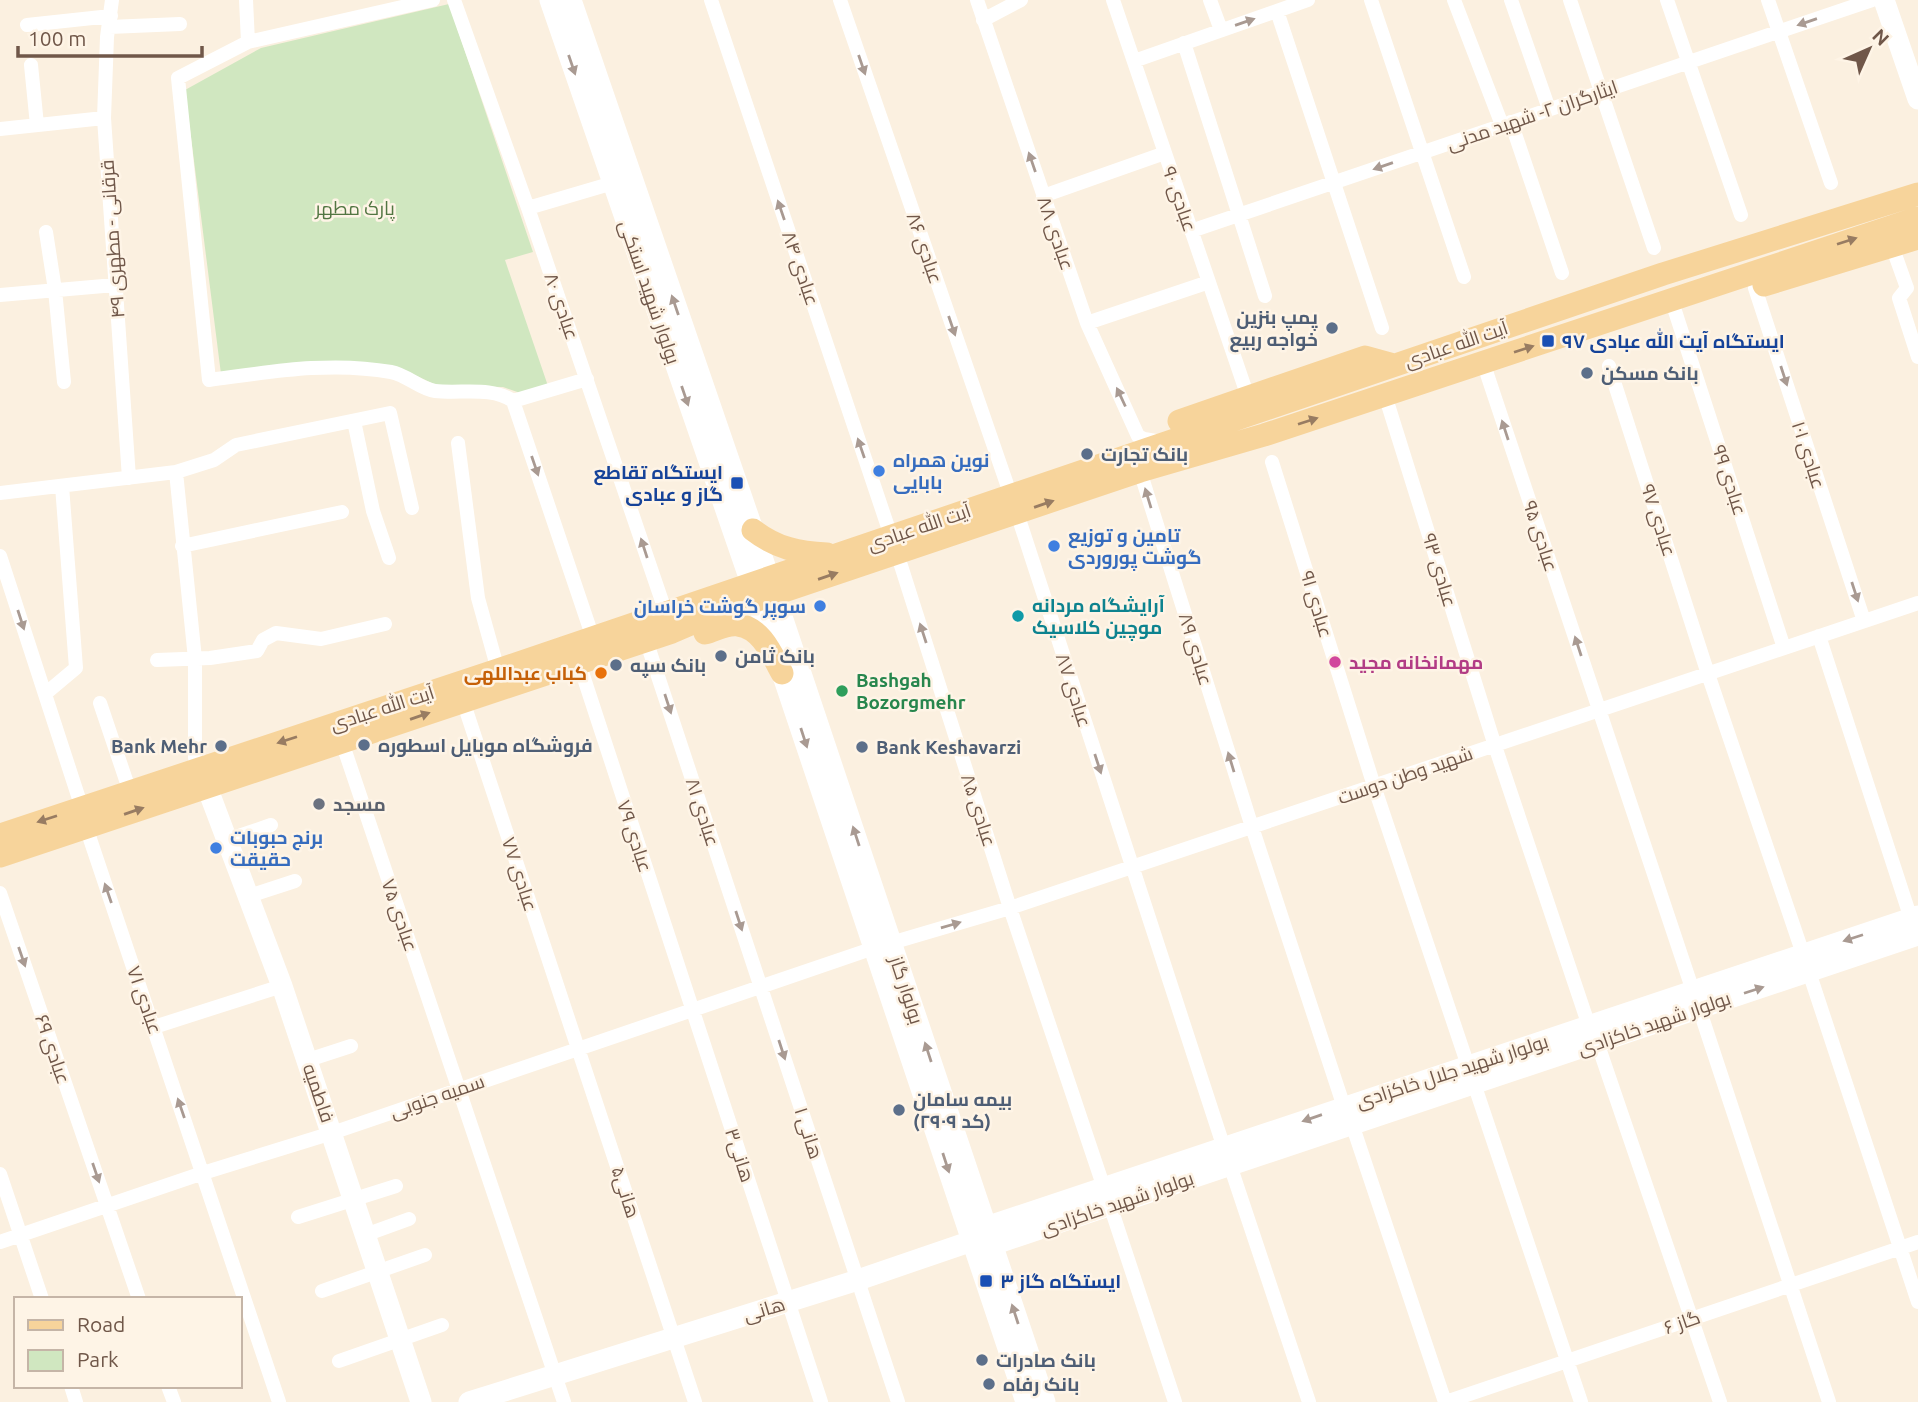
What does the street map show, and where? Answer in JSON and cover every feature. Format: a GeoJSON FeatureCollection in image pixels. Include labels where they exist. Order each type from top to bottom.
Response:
{"type":"FeatureCollection","features":[{"type":"Feature","properties":{"kind":"main road","name":"بولوار شهید استکی"},"geometry":{"type":"LineString","coordinates":[[550,0],[613,183],[763,589]]}},
{"type":"Feature","properties":{"kind":"main road","name":"بولوار شهید استکی"},"geometry":{"type":"LineString","coordinates":[[571,0],[753,530],[763,589]]}},
{"type":"Feature","properties":{"kind":"main road"},"geometry":{"type":"LineString","coordinates":[[1884,0],[1918,99]]}},
{"type":"Feature","properties":{"kind":"main road"},"geometry":{"type":"LineString","coordinates":[[1587,299],[1658,259],[1839,208],[1918,181]]}},
{"type":"Feature","properties":{"kind":"main road","name":"آیت الله عبادی"},"geometry":{"type":"LineString","coordinates":[[1014,505],[1252,405],[1394,365],[1587,299],[1918,194]]}},
{"type":"Feature","properties":{"kind":"main road","name":"آیت الله عبادی"},"geometry":{"type":"LineString","coordinates":[[0,856],[84,817],[130,792],[593,638],[669,622],[1014,505],[1264,435],[1918,218]]}},
{"type":"Feature","properties":{"kind":"main road"},"geometry":{"type":"LineString","coordinates":[[1596,325],[1623,327],[1918,238]]}},
{"type":"Feature","properties":{"kind":"main road"},"geometry":{"type":"LineString","coordinates":[[1138,436],[1200,414],[1252,405],[1264,435]]}},
{"type":"Feature","properties":{"kind":"main road"},"geometry":{"type":"LineString","coordinates":[[1185,435],[1200,414]]}},
{"type":"Feature","properties":{"kind":"main road"},"geometry":{"type":"LineString","coordinates":[[753,530],[767,541],[785,548],[811,554],[838,554]]}},
{"type":"Feature","properties":{"kind":"main road","name":"آیت الله عبادی"},"geometry":{"type":"LineString","coordinates":[[763,589],[838,554],[894,545]]}},
{"type":"Feature","properties":{"kind":"main road","name":"بولوار گاز"},"geometry":{"type":"LineString","coordinates":[[763,589],[782,673],[883,945]]}},
{"type":"Feature","properties":{"kind":"main road","name":"بولوار گاز"},"geometry":{"type":"LineString","coordinates":[[763,589],[984,1238],[1045,1402]]}},
{"type":"Feature","properties":{"kind":"main road"},"geometry":{"type":"LineString","coordinates":[[669,622],[679,630],[700,635],[728,625],[748,628],[761,638],[782,673]]}},
{"type":"Feature","properties":{"kind":"main road","name":"آیت الله عبادی"},"geometry":{"type":"LineString","coordinates":[[0,835],[207,787],[646,640],[669,622]]}},
{"type":"Feature","properties":{"kind":"main road","name":"فاطمیه"},"geometry":{"type":"LineString","coordinates":[[207,787],[308,1060],[421,1402]]}},
{"type":"Feature","properties":{"kind":"main road","name":"بولوار شهید جلال خاکزادی"},"geometry":{"type":"LineString","coordinates":[[984,1238],[1806,963],[1916,929]]}},
{"type":"Feature","properties":{"kind":"main road","name":"بولوار گاز"},"geometry":{"type":"LineString","coordinates":[[984,1238],[1026,1402]]}},
{"type":"Feature","properties":{"kind":"main road","name":"هانی"},"geometry":{"type":"LineString","coordinates":[[469,1402],[984,1238]]}},
{"type":"Feature","properties":{"kind":"street","name":"قرقانی - مطهری ۴۹"},"geometry":{"type":"LineString","coordinates":[[112,0],[104,118],[129,478]]}},
{"type":"Feature","properties":{"kind":"street"},"geometry":{"type":"LineString","coordinates":[[246,0],[248,42]]}},
{"type":"Feature","properties":{"kind":"street"},"geometry":{"type":"LineString","coordinates":[[433,0],[248,42],[178,78],[209,380],[299,368],[337,367],[394,372],[432,391],[501,393],[513,401],[593,638]]}},
{"type":"Feature","properties":{"kind":"street","name":"عبادی ۸۰"},"geometry":{"type":"LineString","coordinates":[[454,0],[669,622]]}},
{"type":"Feature","properties":{"kind":"street","name":"عبادی ۸۴"},"geometry":{"type":"LineString","coordinates":[[711,0],[894,545]]}},
{"type":"Feature","properties":{"kind":"street","name":"عبادی ۸۶"},"geometry":{"type":"LineString","coordinates":[[840,0],[1014,505]]}},
{"type":"Feature","properties":{"kind":"street","name":"عبادی ۸۸"},"geometry":{"type":"LineString","coordinates":[[977,0],[1087,323],[1138,436]]}},
{"type":"Feature","properties":{"kind":"street"},"geometry":{"type":"LineString","coordinates":[[984,20],[1021,0]]}},
{"type":"Feature","properties":{"kind":"street","name":"عبادی ۹۰"},"geometry":{"type":"LineString","coordinates":[[1113,0],[1252,405]]}},
{"type":"Feature","properties":{"kind":"street"},"geometry":{"type":"LineString","coordinates":[[1210,0],[1221,30]]}},
{"type":"Feature","properties":{"kind":"street"},"geometry":{"type":"LineString","coordinates":[[1134,61],[1308,0]]}},
{"type":"Feature","properties":{"kind":"street"},"geometry":{"type":"LineString","coordinates":[[1371,0],[1464,277]]}},
{"type":"Feature","properties":{"kind":"street"},"geometry":{"type":"LineString","coordinates":[[1454,0],[1507,124],[1562,273]]}},
{"type":"Feature","properties":{"kind":"street"},"geometry":{"type":"LineString","coordinates":[[1511,0],[1549,109]]}},
{"type":"Feature","properties":{"kind":"street"},"geometry":{"type":"LineString","coordinates":[[1570,0],[1654,248]]}},
{"type":"Feature","properties":{"kind":"street"},"geometry":{"type":"LineString","coordinates":[[1668,0],[1741,215]]}},
{"type":"Feature","properties":{"kind":"street"},"geometry":{"type":"LineString","coordinates":[[1768,0],[1831,183]]}},
{"type":"Feature","properties":{"kind":"street","name":"ایثارگران ۲- شهید مدنی"},"geometry":{"type":"LineString","coordinates":[[1191,230],[1872,0]]}},
{"type":"Feature","properties":{"kind":"street"},"geometry":{"type":"LineString","coordinates":[[1277,11],[1382,328]]}},
{"type":"Feature","properties":{"kind":"street"},"geometry":{"type":"LineString","coordinates":[[27,25],[110,21],[180,24]]}},
{"type":"Feature","properties":{"kind":"street"},"geometry":{"type":"LineString","coordinates":[[1184,43],[1265,296]]}},
{"type":"Feature","properties":{"kind":"street"},"geometry":{"type":"LineString","coordinates":[[31,65],[37,125]]}},
{"type":"Feature","properties":{"kind":"street"},"geometry":{"type":"LineString","coordinates":[[0,129],[104,118]]}},
{"type":"Feature","properties":{"kind":"street"},"geometry":{"type":"LineString","coordinates":[[1044,196],[1165,153]]}},
{"type":"Feature","properties":{"kind":"street"},"geometry":{"type":"LineString","coordinates":[[528,208],[613,183]]}},
{"type":"Feature","properties":{"kind":"street"},"geometry":{"type":"LineString","coordinates":[[46,232],[64,382]]}},
{"type":"Feature","properties":{"kind":"street"},"geometry":{"type":"LineString","coordinates":[[1892,246],[1913,290],[1899,298],[1918,357]]}},
{"type":"Feature","properties":{"kind":"street"},"geometry":{"type":"LineString","coordinates":[[1087,323],[1209,282]]}},
{"type":"Feature","properties":{"kind":"street"},"geometry":{"type":"LineString","coordinates":[[0,295],[115,285]]}},
{"type":"Feature","properties":{"kind":"street","name":"عبادی ۱۰۱"},"geometry":{"type":"LineString","coordinates":[[1755,288],[1864,621]]}},
{"type":"Feature","properties":{"kind":"street","name":"عبادی ۹۹"},"geometry":{"type":"LineString","coordinates":[[1675,311],[1784,648]]}},
{"type":"Feature","properties":{"kind":"street","name":"عبادی ۹۵"},"geometry":{"type":"LineString","coordinates":[[1483,362],[1829,1402]]}},
{"type":"Feature","properties":{"kind":"street","name":"عبادی ۹۷"},"geometry":{"type":"LineString","coordinates":[[1609,366],[1708,674],[1918,1302]]}},
{"type":"Feature","properties":{"kind":"street"},"geometry":{"type":"LineString","coordinates":[[513,401],[587,379]]}},
{"type":"Feature","properties":{"kind":"street","name":"عبادی ۹۳"},"geometry":{"type":"LineString","coordinates":[[1385,395],[1495,746],[1720,1402]]}},
{"type":"Feature","properties":{"kind":"street"},"geometry":{"type":"LineString","coordinates":[[0,493],[176,472],[214,460],[236,445],[390,413],[412,508]]}},
{"type":"Feature","properties":{"kind":"street"},"geometry":{"type":"LineString","coordinates":[[354,421],[373,511],[389,558]]}},
{"type":"Feature","properties":{"kind":"street"},"geometry":{"type":"LineString","coordinates":[[1138,436],[1163,442]]}},
{"type":"Feature","properties":{"kind":"street"},"geometry":{"type":"LineString","coordinates":[[458,443],[478,598],[498,670]]}},
{"type":"Feature","properties":{"kind":"street","name":"عبادی ۹۱"},"geometry":{"type":"LineString","coordinates":[[1272,461],[1374,786],[1581,1402]]}},
{"type":"Feature","properties":{"kind":"street","name":"عبادی ۸۹"},"geometry":{"type":"LineString","coordinates":[[1140,471],[1252,827],[1445,1402]]}},
{"type":"Feature","properties":{"kind":"street"},"geometry":{"type":"LineString","coordinates":[[176,472],[195,659],[195,758]]}},
{"type":"Feature","properties":{"kind":"street"},"geometry":{"type":"LineString","coordinates":[[45,694],[76,668],[62,486]]}},
{"type":"Feature","properties":{"kind":"street","name":"عبادی ۸۷"},"geometry":{"type":"LineString","coordinates":[[1014,505],[1131,868],[1309,1402]]}},
{"type":"Feature","properties":{"kind":"street"},"geometry":{"type":"LineString","coordinates":[[183,546],[342,512]]}},
{"type":"Feature","properties":{"kind":"street","name":"عبادی ۸۵"},"geometry":{"type":"LineString","coordinates":[[894,545],[1010,908],[1175,1402]]}},
{"type":"Feature","properties":{"kind":"street","name":"عبادی ۷۱"},"geometry":{"type":"LineString","coordinates":[[0,556],[279,1402]]}},
{"type":"Feature","properties":{"kind":"street","name":"شهید وطن دوست"},"geometry":{"type":"LineString","coordinates":[[883,945],[1010,908],[1918,603]]}},
{"type":"Feature","properties":{"kind":"street"},"geometry":{"type":"LineString","coordinates":[[157,660],[195,659],[257,650],[263,640],[276,633],[321,639],[385,624]]}},
{"type":"Feature","properties":{"kind":"street"},"geometry":{"type":"LineString","coordinates":[[1819,636],[1916,929]]}},
{"type":"Feature","properties":{"kind":"street","name":"عبادی ۸۱"},"geometry":{"type":"LineString","coordinates":[[646,640],[760,985]]}},
{"type":"Feature","properties":{"kind":"street","name":"عبادی ۷۹"},"geometry":{"type":"LineString","coordinates":[[579,663],[691,1009]]}},
{"type":"Feature","properties":{"kind":"street","name":"عبادی ۷۷"},"geometry":{"type":"LineString","coordinates":[[463,701],[578,1048]]}},
{"type":"Feature","properties":{"kind":"street"},"geometry":{"type":"LineString","coordinates":[[100,703],[130,792]]}},
{"type":"Feature","properties":{"kind":"street","name":"عبادی ۷۵"},"geometry":{"type":"LineString","coordinates":[[342,743],[564,1402]]}},
{"type":"Feature","properties":{"kind":"street"},"geometry":{"type":"LineString","coordinates":[[227,840],[271,825]]}},
{"type":"Feature","properties":{"kind":"street"},"geometry":{"type":"LineString","coordinates":[[249,896],[295,881]]}},
{"type":"Feature","properties":{"kind":"street","name":"عبادی ۶۹"},"geometry":{"type":"LineString","coordinates":[[0,893],[138,1297]]}},
{"type":"Feature","properties":{"kind":"street","name":"سمیه جنوبی"},"geometry":{"type":"LineString","coordinates":[[0,1242],[203,1173],[332,1133],[883,945]]}},
{"type":"Feature","properties":{"kind":"street","name":"هانی ۱"},"geometry":{"type":"LineString","coordinates":[[760,985],[898,1402]]}},
{"type":"Feature","properties":{"kind":"street"},"geometry":{"type":"LineString","coordinates":[[154,1027],[282,986]]}},
{"type":"Feature","properties":{"kind":"street","name":"هانی۳"},"geometry":{"type":"LineString","coordinates":[[691,1009],[821,1402]]}},
{"type":"Feature","properties":{"kind":"street"},"geometry":{"type":"LineString","coordinates":[[308,1060],[351,1046]]}},
{"type":"Feature","properties":{"kind":"street","name":"هانی۵"},"geometry":{"type":"LineString","coordinates":[[578,1048],[695,1402]]}},
{"type":"Feature","properties":{"kind":"street"},"geometry":{"type":"LineString","coordinates":[[0,1174],[41,1297]]}},
{"type":"Feature","properties":{"kind":"street"},"geometry":{"type":"LineString","coordinates":[[298,1217],[396,1186]]}},
{"type":"Feature","properties":{"kind":"street"},"geometry":{"type":"LineString","coordinates":[[365,1234],[409,1219]]}},
{"type":"Feature","properties":{"kind":"street","name":"گاز ۶"},"geometry":{"type":"LineString","coordinates":[[1445,1402],[1918,1242]]}},
{"type":"Feature","properties":{"kind":"street"},"geometry":{"type":"LineString","coordinates":[[322,1291],[425,1255]]}},
{"type":"Feature","properties":{"kind":"street"},"geometry":{"type":"LineString","coordinates":[[339,1361],[442,1325]]}},
{"type":"Feature","properties":{"kind":"green space","name":"پارک مطهر"},"geometry":{"type":"Polygon","coordinates":[[[449,4],[533,252],[505,260],[548,386],[523,394],[503,387],[438,386],[400,368],[340,361],[221,374],[185,90],[261,48],[449,4]]]}},
{"type":"Feature","properties":{"kind":"place","name":"پمپ بنزین خواجه ربیع"},"geometry":{"type":"Point","coordinates":[1332,328]}},
{"type":"Feature","properties":{"kind":"place","name":"ایستگاه آیت الله عبادی ۹۷"},"geometry":{"type":"Point","coordinates":[1548,341]}},
{"type":"Feature","properties":{"kind":"place","name":"بانک مسکن"},"geometry":{"type":"Point","coordinates":[1587,373]}},
{"type":"Feature","properties":{"kind":"place","name":"بانک تجارت"},"geometry":{"type":"Point","coordinates":[1087,454]}},
{"type":"Feature","properties":{"kind":"place","name":"نوین همراه بابایی"},"geometry":{"type":"Point","coordinates":[879,471]}},
{"type":"Feature","properties":{"kind":"place","name":"ایستگاه تقاطع گاز و عبادی"},"geometry":{"type":"Point","coordinates":[737,483]}},
{"type":"Feature","properties":{"kind":"place","name":"تامین و توزیع گوشت پوروردی"},"geometry":{"type":"Point","coordinates":[1054,546]}},
{"type":"Feature","properties":{"kind":"place","name":"سوپر گوشت خراسان"},"geometry":{"type":"Point","coordinates":[820,606]}},
{"type":"Feature","properties":{"kind":"place","name":"آرایشگاه مردانه موچین کلاسیک"},"geometry":{"type":"Point","coordinates":[1018,616]}},
{"type":"Feature","properties":{"kind":"place","name":"بانک ثامن"},"geometry":{"type":"Point","coordinates":[721,656]}},
{"type":"Feature","properties":{"kind":"place","name":"مهمانخانه مجید"},"geometry":{"type":"Point","coordinates":[1335,662]}},
{"type":"Feature","properties":{"kind":"place","name":"بانک سپه"},"geometry":{"type":"Point","coordinates":[616,665]}},
{"type":"Feature","properties":{"kind":"place","name":"کباب عبداللهی"},"geometry":{"type":"Point","coordinates":[601,673]}},
{"type":"Feature","properties":{"kind":"place","name":"Bashgah Bozorgmehr"},"geometry":{"type":"Point","coordinates":[842,691]}},
{"type":"Feature","properties":{"kind":"place","name":"فروشگاه موبایل اسطوره"},"geometry":{"type":"Point","coordinates":[364,745]}},
{"type":"Feature","properties":{"kind":"place","name":"Bank Mehr"},"geometry":{"type":"Point","coordinates":[221,746]}},
{"type":"Feature","properties":{"kind":"place","name":"Bank Keshavarzi"},"geometry":{"type":"Point","coordinates":[862,747]}},
{"type":"Feature","properties":{"kind":"place","name":"مسجد"},"geometry":{"type":"Point","coordinates":[319,804]}},
{"type":"Feature","properties":{"kind":"place","name":"برنج حبوبات حقیقت"},"geometry":{"type":"Point","coordinates":[216,848]}},
{"type":"Feature","properties":{"kind":"place","name":"بیمه سامان (کد ۲۹۰۹)"},"geometry":{"type":"Point","coordinates":[899,1110]}},
{"type":"Feature","properties":{"kind":"place","name":"ایستگاه گاز ۳"},"geometry":{"type":"Point","coordinates":[986,1281]}},
{"type":"Feature","properties":{"kind":"place","name":"بانک صادرات"},"geometry":{"type":"Point","coordinates":[982,1360]}},
{"type":"Feature","properties":{"kind":"place","name":"بانک رفاه"},"geometry":{"type":"Point","coordinates":[989,1384]}}]}
